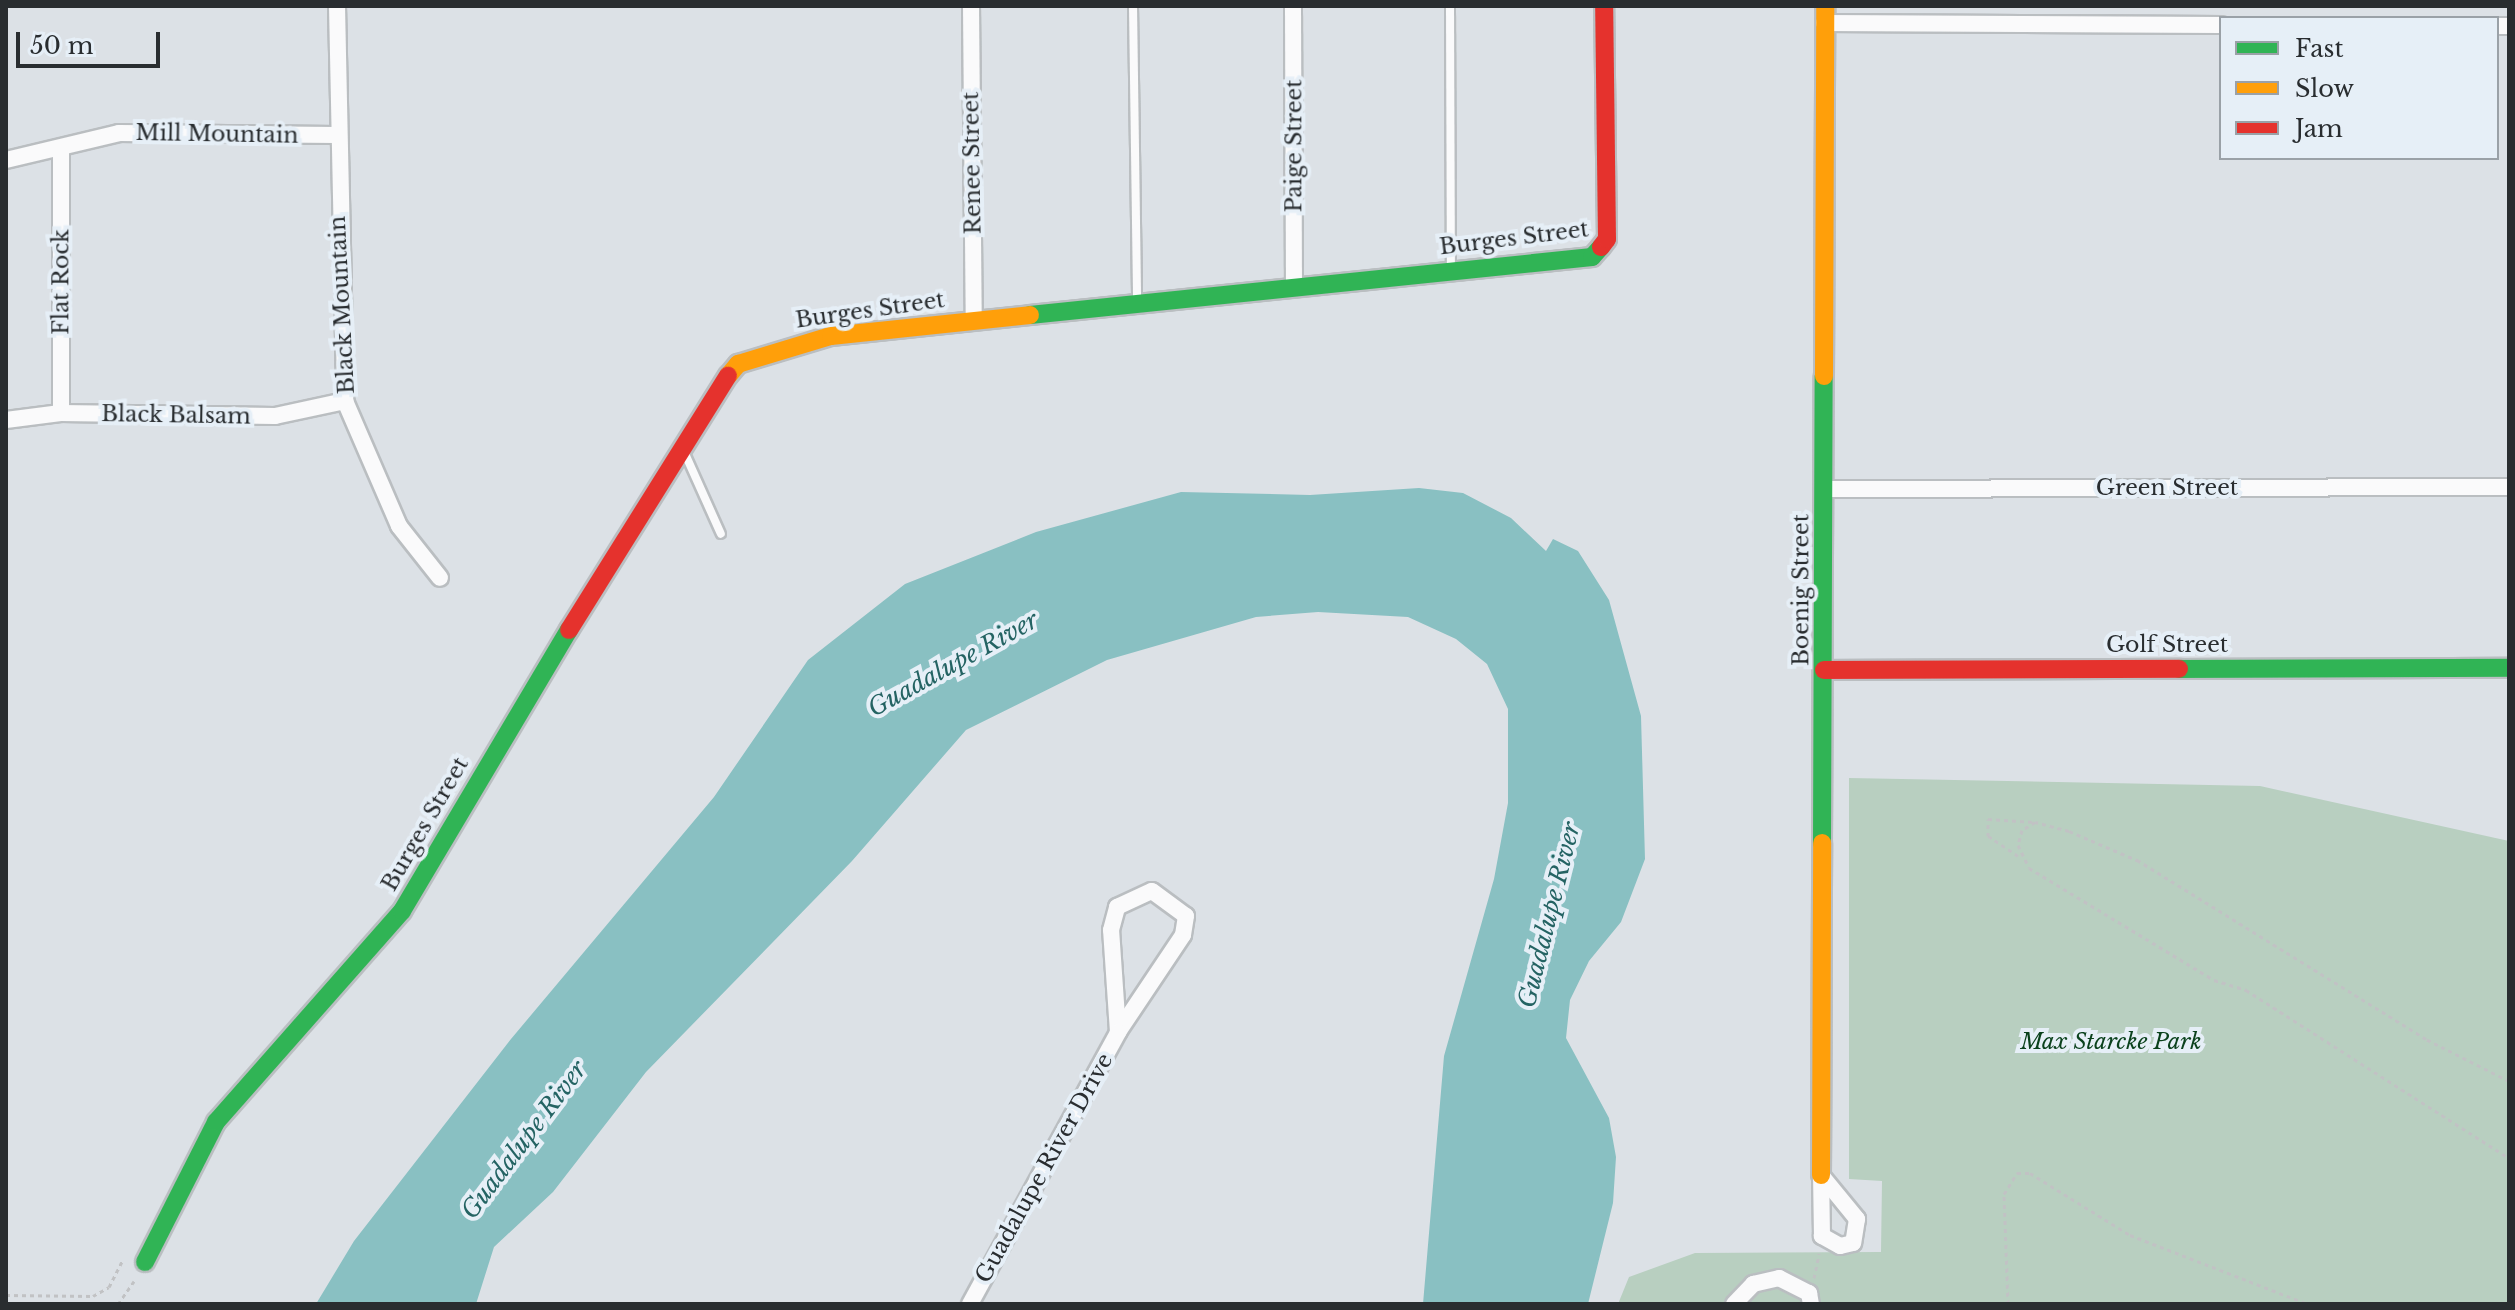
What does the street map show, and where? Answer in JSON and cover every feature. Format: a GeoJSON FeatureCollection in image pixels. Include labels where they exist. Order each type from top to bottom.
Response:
{"type":"FeatureCollection","features":[{"type":"Feature","properties":{"kind":"street","name":"Black Mountain"},"geometry":{"type":"LineString","coordinates":[[337,6],[336,135],[345,401],[399,526],[440,578]]}},
{"type":"Feature","properties":{"kind":"street","name":"Renee Street"},"geometry":{"type":"LineString","coordinates":[[971,6],[974,320]]}},
{"type":"Feature","properties":{"kind":"street","name":"Paige Street"},"geometry":{"type":"LineString","coordinates":[[1293,6],[1294,286]]}},
{"type":"Feature","properties":{"kind":"street","name":"Burges Street"},"geometry":{"type":"LineString","coordinates":[[145,1262],[216,1122],[246,1081],[402,911],[680,442],[720,380],[752,356],[831,336],[1451,271],[1604,251],[1604,6]]}},
{"type":"Feature","properties":{"kind":"street"},"geometry":{"type":"LineString","coordinates":[[1824,14],[2219,25]]}},
{"type":"Feature","properties":{"kind":"street","name":"Boenig Street"},"geometry":{"type":"LineString","coordinates":[[1822,1236],[1824,14]]}},
{"type":"Feature","properties":{"kind":"street","name":"Mill Mountain"},"geometry":{"type":"LineString","coordinates":[[6,160],[61,151],[119,133],[336,135]]}},
{"type":"Feature","properties":{"kind":"street","name":"Flat Rock"},"geometry":{"type":"LineString","coordinates":[[61,151],[61,413]]}},
{"type":"Feature","properties":{"kind":"street","name":"Black Balsam"},"geometry":{"type":"LineString","coordinates":[[6,420],[61,413],[275,416],[345,401]]}},
{"type":"Feature","properties":{"kind":"street","name":"Green Street"},"geometry":{"type":"LineString","coordinates":[[1825,489],[2509,487]]}},
{"type":"Feature","properties":{"kind":"street","name":"Golf Street"},"geometry":{"type":"LineString","coordinates":[[1824,670],[2509,668]]}},
{"type":"Feature","properties":{"kind":"street","name":"Guadalupe River Drive"},"geometry":{"type":"LineString","coordinates":[[970,1304],[1118,1032],[1183,935],[1186,916],[1152,891],[1117,907],[1111,930],[1118,1032]]}},
{"type":"Feature","properties":{"kind":"street"},"geometry":{"type":"LineString","coordinates":[[1821,1175],[1857,1219],[1859,1232],[1840,1246],[1822,1236]]}},
{"type":"Feature","properties":{"kind":"street"},"geometry":{"type":"LineString","coordinates":[[1734,1304],[1753,1284],[1779,1278],[1810,1298]]}},
{"type":"Feature","properties":{"kind":"lane"},"geometry":{"type":"LineString","coordinates":[[1133,6],[1137,304]]}},
{"type":"Feature","properties":{"kind":"lane"},"geometry":{"type":"LineString","coordinates":[[1450,6],[1451,271]]}},
{"type":"Feature","properties":{"kind":"lane"},"geometry":{"type":"LineString","coordinates":[[680,442],[721,534]]}},
{"type":"Feature","properties":{"kind":"path"},"geometry":{"type":"LineString","coordinates":[[2509,1081],[2426,1039],[2139,861],[2035,822],[1988,819],[1988,836],[2020,857],[2509,1158]]}},
{"type":"Feature","properties":{"kind":"path"},"geometry":{"type":"LineString","coordinates":[[2020,857],[2022,830],[2035,822]]}},
{"type":"Feature","properties":{"kind":"path"},"geometry":{"type":"LineString","coordinates":[[2008,1304],[2004,1194],[2017,1173],[2030,1173],[2130,1235],[2308,1304]]}},
{"type":"Feature","properties":{"kind":"path"},"geometry":{"type":"LineString","coordinates":[[1810,1298],[1822,1236]]}},
{"type":"Feature","properties":{"kind":"path"},"geometry":{"type":"LineString","coordinates":[[6,1295],[93,1296],[109,1287],[123,1260],[135,1254],[145,1262],[118,1304]]}},
{"type":"Feature","properties":{"kind":"green space","name":"Max Starcke Park"},"geometry":{"type":"Polygon","coordinates":[[[1849,778],[2260,786],[2509,841],[2509,1304],[1618,1304],[1629,1277],[1695,1253],[1881,1252],[1882,1181],[1849,1179],[1849,778]]]}},
{"type":"Feature","properties":{"kind":"water","name":"Guadalupe River"},"geometry":{"type":"Polygon","coordinates":[[[1419,488],[1463,493],[1511,518],[1546,551],[1553,539],[1578,551],[1609,600],[1641,716],[1645,859],[1621,922],[1589,961],[1570,1000],[1566,1038],[1609,1118],[1616,1157],[1613,1203],[1588,1304],[1423,1304],[1444,1056],[1494,879],[1508,803],[1508,709],[1487,664],[1456,639],[1408,617],[1318,612],[1256,617],[1107,660],[966,730],[852,861],[646,1072],[553,1192],[494,1247],[476,1304],[316,1304],[354,1241],[511,1039],[714,797],[808,660],[905,584],[1036,532],[1181,492],[1310,495],[1419,488]]]}},
{"type":"Feature","properties":{"kind":"traffic: fast"},"geometry":{"type":"LineString","coordinates":[[1030,315],[1592,257],[1601,247]]}},
{"type":"Feature","properties":{"kind":"traffic: fast"},"geometry":{"type":"LineString","coordinates":[[1822,843],[1824,376]]}},
{"type":"Feature","properties":{"kind":"traffic: fast"},"geometry":{"type":"LineString","coordinates":[[145,1262],[216,1122],[402,911],[569,630]]}},
{"type":"Feature","properties":{"kind":"traffic: fast"},"geometry":{"type":"LineString","coordinates":[[2179,669],[2509,668]]}},
{"type":"Feature","properties":{"kind":"traffic: slow"},"geometry":{"type":"LineString","coordinates":[[1824,376],[1825,6]]}},
{"type":"Feature","properties":{"kind":"traffic: slow"},"geometry":{"type":"LineString","coordinates":[[728,376],[738,364],[831,336],[1030,315]]}},
{"type":"Feature","properties":{"kind":"traffic: slow"},"geometry":{"type":"LineString","coordinates":[[1821,1175],[1822,843]]}},
{"type":"Feature","properties":{"kind":"traffic: jam"},"geometry":{"type":"LineString","coordinates":[[1601,247],[1607,239],[1604,6]]}},
{"type":"Feature","properties":{"kind":"traffic: jam"},"geometry":{"type":"LineString","coordinates":[[569,630],[728,376]]}},
{"type":"Feature","properties":{"kind":"traffic: jam"},"geometry":{"type":"LineString","coordinates":[[1824,670],[2179,669]]}}]}
